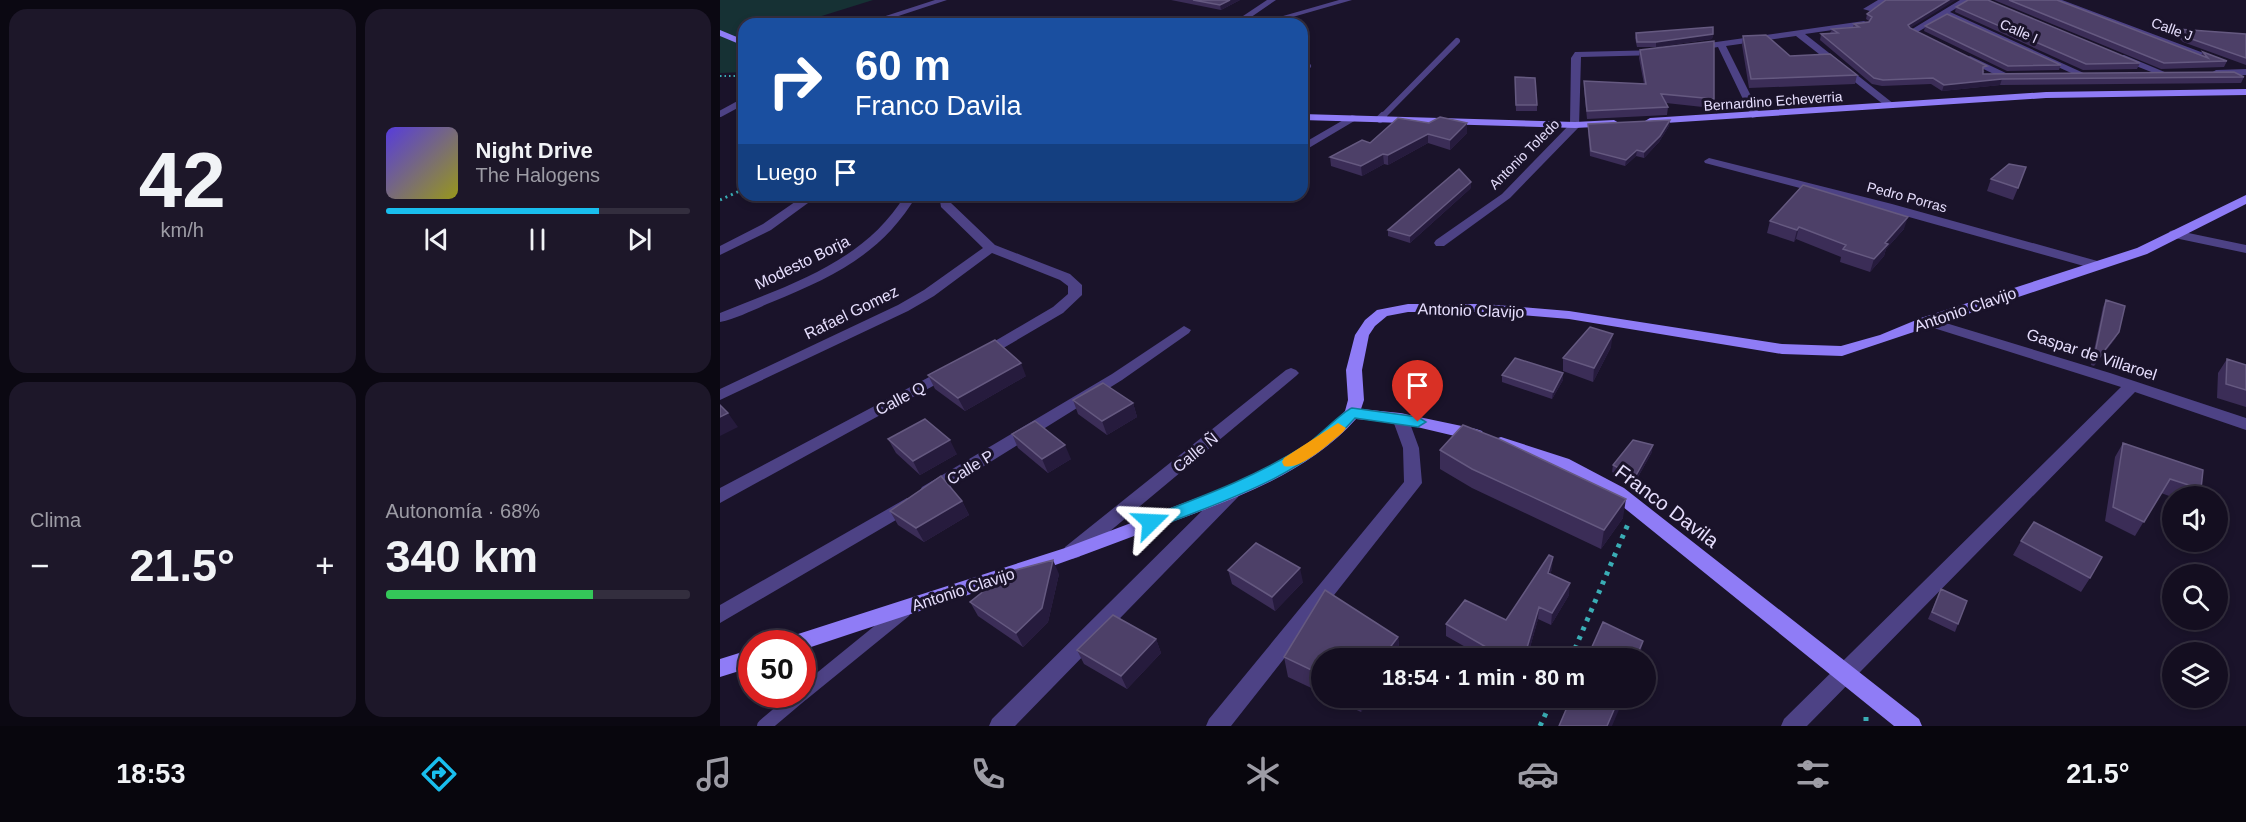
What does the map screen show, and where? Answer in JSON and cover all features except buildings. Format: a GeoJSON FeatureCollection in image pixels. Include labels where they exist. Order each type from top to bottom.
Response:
{"type":"FeatureCollection","features":[{"type":"Feature","properties":{"kind":"street"},"geometry":{"type":"LineString","coordinates":[[884,18],[943,0]]}},
{"type":"Feature","properties":{"kind":"street"},"geometry":{"type":"LineString","coordinates":[[1244,18],[1272,0]]}},
{"type":"Feature","properties":{"kind":"street"},"geometry":{"type":"LineString","coordinates":[[1281,18],[1348,0]]}},
{"type":"Feature","properties":{"kind":"street"},"geometry":{"type":"LineString","coordinates":[[1867,9],[1884,0]]}},
{"type":"Feature","properties":{"kind":"street"},"geometry":{"type":"LineString","coordinates":[[1923,36],[1913,31],[1966,0]]}},
{"type":"Feature","properties":{"kind":"street","name":"Calle J"},"geometry":{"type":"LineString","coordinates":[[2055,0],[2246,71]]}},
{"type":"Feature","properties":{"kind":"street","name":"Calle I"},"geometry":{"type":"LineString","coordinates":[[1945,12],[2083,75]]}},
{"type":"Feature","properties":{"kind":"street"},"geometry":{"type":"LineString","coordinates":[[1688,48],[1864,23]]}},
{"type":"Feature","properties":{"kind":"street"},"geometry":{"type":"LineString","coordinates":[[1797,32],[1891,106]]}},
{"type":"Feature","properties":{"kind":"street"},"geometry":{"type":"LineString","coordinates":[[720,33],[738,40]]}},
{"type":"Feature","properties":{"kind":"street"},"geometry":{"type":"LineString","coordinates":[[1721,45],[1756,116]]}},
{"type":"Feature","properties":{"kind":"street","name":"Antonio Toledo"},"geometry":{"type":"LineString","coordinates":[[1440,243],[1506,196],[1575,124],[1575,57],[1586,52],[1667,51]]}},
{"type":"Feature","properties":{"kind":"street"},"geometry":{"type":"LineString","coordinates":[[2109,52],[2162,74]]}},
{"type":"Feature","properties":{"kind":"street"},"geometry":{"type":"LineString","coordinates":[[1964,56],[2005,76]]}},
{"type":"Feature","properties":{"kind":"street"},"geometry":{"type":"LineString","coordinates":[[2210,73],[2246,71]]}},
{"type":"Feature","properties":{"kind":"street"},"geometry":{"type":"LineString","coordinates":[[2140,74],[2174,73]]}},
{"type":"Feature","properties":{"kind":"street"},"geometry":{"type":"LineString","coordinates":[[2061,75],[2094,75]]}},
{"type":"Feature","properties":{"kind":"street"},"geometry":{"type":"LineString","coordinates":[[1986,76],[2016,76]]}},
{"type":"Feature","properties":{"kind":"street","name":"Bernardino Echeverria"},"geometry":{"type":"LineString","coordinates":[[1308,117],[1575,124],[1756,116],[2046,95],[2246,92]]}},
{"type":"Feature","properties":{"kind":"street"},"geometry":{"type":"LineString","coordinates":[[1308,145],[1352,118]]}},
{"type":"Feature","properties":{"kind":"street","name":"Pedro Porras"},"geometry":{"type":"LineString","coordinates":[[1710,161],[1888,207],[2096,265]]}},
{"type":"Feature","properties":{"kind":"street","name":"Antonio Clavijo"},"geometry":{"type":"LineString","coordinates":[[816,637],[1071,553],[1232,492],[1312,448],[1335,431],[1352,413],[1356,400],[1354,370],[1362,335],[1370,323],[1382,313],[1408,308],[1484,308],[1569,315],[1782,348],[1842,351],[1884,339],[1926,321],[2142,250],[2246,199]]}},
{"type":"Feature","properties":{"kind":"street"},"geometry":{"type":"LineString","coordinates":[[720,251],[767,227],[804,201]]}},
{"type":"Feature","properties":{"kind":"street","name":"Modesto Borja"},"geometry":{"type":"LineString","coordinates":[[720,318],[849,260],[883,236],[904,212],[909,201]]}},
{"type":"Feature","properties":{"kind":"street"},"geometry":{"type":"LineString","coordinates":[[945,201],[945,204],[991,248]]}},
{"type":"Feature","properties":{"kind":"street"},"geometry":{"type":"LineString","coordinates":[[2174,234],[2246,249]]}},
{"type":"Feature","properties":{"kind":"street","name":"Calle Q"},"geometry":{"type":"LineString","coordinates":[[720,496],[1022,333],[1058,310],[1075,295],[1075,285],[1065,277],[991,248]]}},
{"type":"Feature","properties":{"kind":"street","name":"Rafael Gomez"},"geometry":{"type":"LineString","coordinates":[[720,395],[903,308],[991,248]]}},
{"type":"Feature","properties":{"kind":"street","name":"Gaspar de Villaroel"},"geometry":{"type":"LineString","coordinates":[[1926,321],[2132,385],[2246,424]]}},
{"type":"Feature","properties":{"kind":"street","name":"Calle P"},"geometry":{"type":"LineString","coordinates":[[720,615],[1107,383],[1184,330]]}},
{"type":"Feature","properties":{"kind":"street","name":"Calle Ñ"},"geometry":{"type":"LineString","coordinates":[[1071,553],[1291,373]]}},
{"type":"Feature","properties":{"kind":"street"},"geometry":{"type":"LineString","coordinates":[[1792,726],[2132,385]]}},
{"type":"Feature","properties":{"kind":"street","name":"Franco Davila"},"geometry":{"type":"LineString","coordinates":[[1352,413],[1400,418],[1473,434],[1563,463],[1618,493],[1911,726]]}},
{"type":"Feature","properties":{"kind":"street"},"geometry":{"type":"LineString","coordinates":[[1217,726],[1413,483],[1411,448],[1400,418]]}},
{"type":"Feature","properties":{"kind":"street"},"geometry":{"type":"LineString","coordinates":[[1000,726],[1232,492]]}},
{"type":"Feature","properties":{"kind":"street"},"geometry":{"type":"LineString","coordinates":[[720,668],[738,662]]}},
{"type":"Feature","properties":{"kind":"lane"},"geometry":{"type":"LineString","coordinates":[[1380,119],[1457,41]]}},
{"type":"Feature","properties":{"kind":"lane"},"geometry":{"type":"LineString","coordinates":[[720,114],[738,104]]}},
{"type":"Feature","properties":{"kind":"lane"},"geometry":{"type":"LineString","coordinates":[[816,683],[911,606]]}},
{"type":"Feature","properties":{"kind":"lane"},"geometry":{"type":"LineString","coordinates":[[764,726],[785,708]]}},
{"type":"Feature","properties":{"kind":"path"},"geometry":{"type":"LineString","coordinates":[[720,76],[738,76]]}},
{"type":"Feature","properties":{"kind":"path"},"geometry":{"type":"LineString","coordinates":[[720,200],[738,192]]}},
{"type":"Feature","properties":{"kind":"path"},"geometry":{"type":"LineString","coordinates":[[1575,648],[1635,507]]}},
{"type":"Feature","properties":{"kind":"path"},"geometry":{"type":"LineString","coordinates":[[1540,726],[1548,708]]}},
{"type":"Feature","properties":{"kind":"green space"},"geometry":{"type":"Polygon","coordinates":[[[720,0],[873,0],[815,18],[738,18],[738,72],[720,73],[720,0]]]}},
{"type":"Feature","properties":{"kind":"slow traffic"},"geometry":{"type":"LineString","coordinates":[[1289,462],[1338,428]]}},
{"type":"Feature","properties":{"kind":"route"},"geometry":{"type":"LineString","coordinates":[[1151,522],[1232,492],[1276,470],[1335,431],[1352,413],[1418,422]]}}]}
